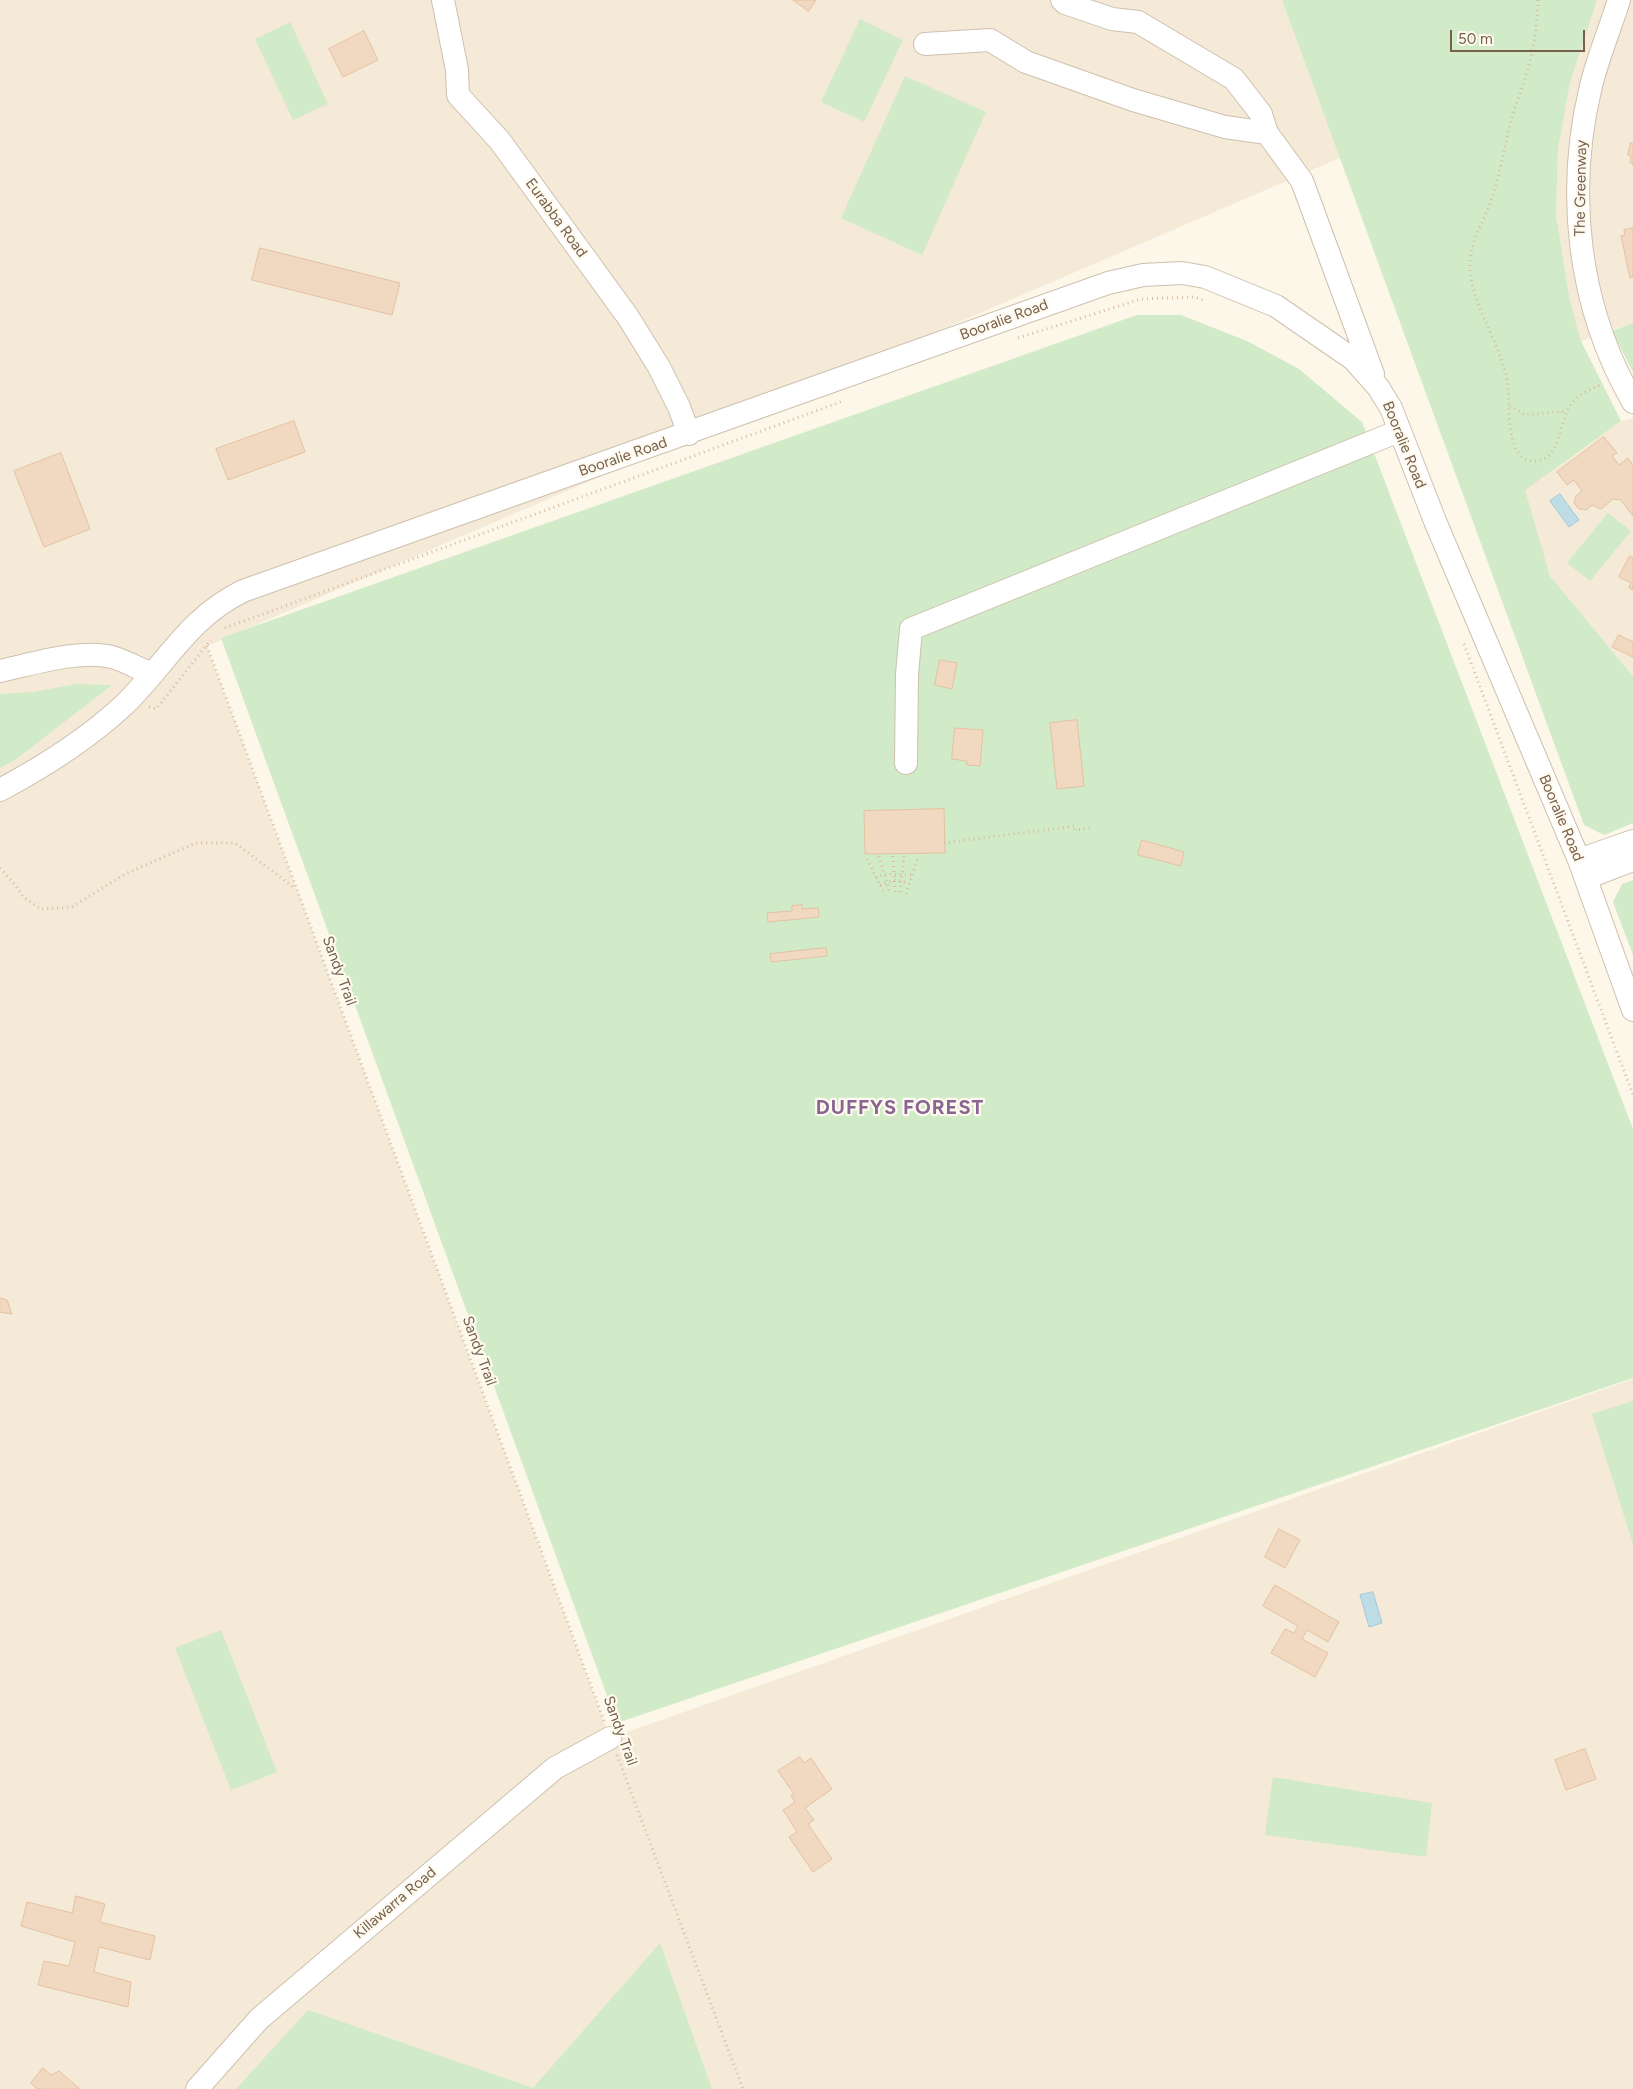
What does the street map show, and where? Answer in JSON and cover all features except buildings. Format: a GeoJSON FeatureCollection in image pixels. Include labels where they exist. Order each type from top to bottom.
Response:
{"type":"FeatureCollection","features":[{"type":"Feature","properties":{"kind":"street","name":"Eurabba Road"},"geometry":{"type":"LineString","coordinates":[[443,0],[457,70],[458,95],[500,141],[628,317],[659,367],[679,407],[689,434]]}},
{"type":"Feature","properties":{"kind":"street"},"geometry":{"type":"LineString","coordinates":[[1062,0],[1112,19],[1138,22],[1234,78],[1261,114],[1267,133],[1302,181],[1378,387]]}},
{"type":"Feature","properties":{"kind":"street","name":"The Greenway"},"geometry":{"type":"LineString","coordinates":[[1620,0],[1591,85],[1581,130],[1577,210],[1580,247],[1589,292],[1601,334],[1633,402]]}},
{"type":"Feature","properties":{"kind":"street"},"geometry":{"type":"LineString","coordinates":[[925,44],[990,40],[1026,62],[1133,100],[1225,127],[1267,133]]}},
{"type":"Feature","properties":{"kind":"street","name":"Booralie Road"},"geometry":{"type":"LineString","coordinates":[[0,790],[43,767],[108,719],[127,702],[152,674],[210,624],[222,601],[243,591],[689,434],[1108,283],[1143,275],[1182,273],[1204,277],[1276,306],[1353,359],[1378,387],[1391,408],[1435,521],[1582,869],[1633,1010]]}},
{"type":"Feature","properties":{"kind":"street"},"geometry":{"type":"LineString","coordinates":[[906,763],[907,675],[911,629],[1399,431]]}},
{"type":"Feature","properties":{"kind":"street"},"geometry":{"type":"LineString","coordinates":[[0,671],[66,658],[100,655],[114,658],[152,674]]}},
{"type":"Feature","properties":{"kind":"street"},"geometry":{"type":"LineString","coordinates":[[1582,869],[1633,841]]}},
{"type":"Feature","properties":{"kind":"street"},"geometry":{"type":"LineString","coordinates":[[1582,869],[1633,860]]}},
{"type":"Feature","properties":{"kind":"street","name":"Killawarra Road"},"geometry":{"type":"LineString","coordinates":[[197,2089],[259,2018],[555,1768],[610,1738]]}},
{"type":"Feature","properties":{"kind":"path"},"geometry":{"type":"LineString","coordinates":[[1538,0],[1536,30],[1525,80],[1513,113],[1493,194],[1471,249],[1472,284],[1506,374],[1512,438],[1516,451],[1524,458],[1536,461],[1547,457],[1554,449],[1567,411],[1579,394],[1600,385]]}},
{"type":"Feature","properties":{"kind":"path"},"geometry":{"type":"LineString","coordinates":[[1013,340],[1141,299],[1194,297],[1211,303]]}},
{"type":"Feature","properties":{"kind":"path"},"geometry":{"type":"LineString","coordinates":[[210,624],[845,400]]}},
{"type":"Feature","properties":{"kind":"path"},"geometry":{"type":"LineString","coordinates":[[1509,406],[1525,415],[1567,411]]}},
{"type":"Feature","properties":{"kind":"path","name":"Sandy Trail"},"geometry":{"type":"LineString","coordinates":[[210,624],[207,646],[610,1738],[743,2089]]}},
{"type":"Feature","properties":{"kind":"path"},"geometry":{"type":"LineString","coordinates":[[1461,637],[1633,1095]]}},
{"type":"Feature","properties":{"kind":"path"},"geometry":{"type":"LineString","coordinates":[[127,702],[156,709],[213,638]]}},
{"type":"Feature","properties":{"kind":"path"},"geometry":{"type":"LineString","coordinates":[[944,843],[1075,826],[1076,830],[1090,828]]}},
{"type":"Feature","properties":{"kind":"path"},"geometry":{"type":"LineString","coordinates":[[0,868],[24,897],[41,909],[72,907],[125,874],[196,843],[235,843],[297,889]]}},
{"type":"Feature","properties":{"kind":"path"},"geometry":{"type":"LineString","coordinates":[[879,856],[890,893]]}},
{"type":"Feature","properties":{"kind":"path"},"geometry":{"type":"LineString","coordinates":[[893,856],[895,892]]}},
{"type":"Feature","properties":{"kind":"path"},"geometry":{"type":"LineString","coordinates":[[900,892],[904,856]]}},
{"type":"Feature","properties":{"kind":"path"},"geometry":{"type":"LineString","coordinates":[[906,894],[918,857]]}},
{"type":"Feature","properties":{"kind":"path"},"geometry":{"type":"LineString","coordinates":[[867,859],[884,896]]}},
{"type":"Feature","properties":{"kind":"path"},"geometry":{"type":"LineString","coordinates":[[876,878],[884,874],[894,873],[912,876]]}},
{"type":"Feature","properties":{"kind":"path"},"geometry":{"type":"LineString","coordinates":[[880,885],[894,880],[910,883]]}},
{"type":"Feature","properties":{"kind":"shaded area"},"geometry":{"type":"Polygon","coordinates":[[[0,0],[1282,0],[1340,158],[207,646],[610,1738],[1633,1379],[1633,2089],[0,2089],[0,0]]]}},
{"type":"Feature","properties":{"kind":"shaded area"},"geometry":{"type":"Polygon","coordinates":[[[1597,0],[1633,0],[1633,323],[1581,341],[1570,301],[1556,215],[1558,149],[1570,83],[1597,0]]]}},
{"type":"Feature","properties":{"kind":"shaded area"},"geometry":{"type":"Polygon","coordinates":[[[1633,418],[1633,676],[1550,576],[1524,490],[1621,421],[1633,418]]]}},
{"type":"Feature","properties":{"kind":"green space"},"geometry":{"type":"Polygon","coordinates":[[[1282,0],[1597,0],[1570,83],[1558,149],[1556,215],[1570,301],[1581,341],[1621,421],[1525,490],[1550,576],[1633,676],[1633,823],[1604,835],[1584,825],[1282,0]]]}},
{"type":"Feature","properties":{"kind":"green space"},"geometry":{"type":"Polygon","coordinates":[[[860,19],[903,40],[864,122],[821,102],[860,19]]]}},
{"type":"Feature","properties":{"kind":"green space"},"geometry":{"type":"Polygon","coordinates":[[[290,22],[328,104],[293,120],[255,39],[290,22]]]}},
{"type":"Feature","properties":{"kind":"green space"},"geometry":{"type":"Polygon","coordinates":[[[905,76],[986,112],[922,255],[841,218],[905,76]]]}},
{"type":"Feature","properties":{"kind":"green space"},"geometry":{"type":"Polygon","coordinates":[[[1137,315],[1181,315],[1247,341],[1299,369],[1362,422],[1633,1129],[1633,1378],[617,1723],[221,638],[1137,315]]]}},
{"type":"Feature","properties":{"kind":"green space"},"geometry":{"type":"Polygon","coordinates":[[[1633,323],[1633,372],[1612,331],[1633,323]]]}},
{"type":"Feature","properties":{"kind":"green space"},"geometry":{"type":"Polygon","coordinates":[[[1608,513],[1631,531],[1590,581],[1567,563],[1608,513]]]}},
{"type":"Feature","properties":{"kind":"green space"},"geometry":{"type":"Polygon","coordinates":[[[77,684],[112,685],[15,760],[0,768],[0,694],[33,692],[77,684]]]}},
{"type":"Feature","properties":{"kind":"green space"},"geometry":{"type":"Polygon","coordinates":[[[1633,880],[1633,955],[1613,902],[1622,884],[1633,880]]]}},
{"type":"Feature","properties":{"kind":"green space"},"geometry":{"type":"Polygon","coordinates":[[[1633,1401],[1633,1544],[1592,1414],[1633,1401]]]}},
{"type":"Feature","properties":{"kind":"green space"},"geometry":{"type":"Polygon","coordinates":[[[221,1630],[277,1772],[231,1790],[175,1648],[221,1630]]]}},
{"type":"Feature","properties":{"kind":"green space"},"geometry":{"type":"Polygon","coordinates":[[[1273,1777],[1432,1803],[1426,1857],[1265,1835],[1273,1777]]]}},
{"type":"Feature","properties":{"kind":"green space"},"geometry":{"type":"Polygon","coordinates":[[[660,1943],[712,2089],[236,2089],[308,2010],[533,2088],[660,1943]]]}},
{"type":"Feature","properties":{"kind":"water"},"geometry":{"type":"Polygon","coordinates":[[[1560,494],[1579,520],[1569,527],[1550,501],[1560,494]]]}},
{"type":"Feature","properties":{"kind":"water"},"geometry":{"type":"Polygon","coordinates":[[[1373,1592],[1382,1623],[1369,1627],[1360,1595],[1373,1592]]]}},
{"type":"Feature","properties":{"kind":"district","name":"DUFFYS FOREST"},"geometry":{"type":"Point","coordinates":[900,1108]}}]}
